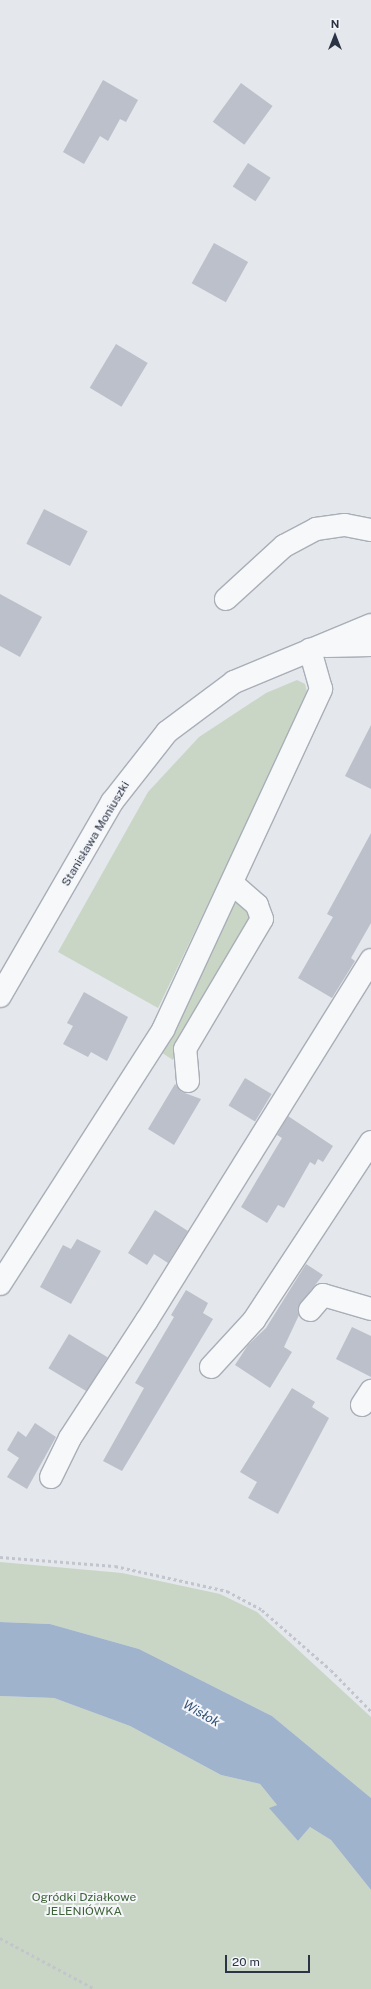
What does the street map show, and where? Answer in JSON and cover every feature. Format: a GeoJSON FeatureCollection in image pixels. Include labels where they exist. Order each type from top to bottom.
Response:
{"type":"FeatureCollection","features":[{"type":"Feature","properties":{"kind":"street"},"geometry":{"type":"LineString","coordinates":[[226,599],[284,546],[316,529],[345,526],[371,530]]}},
{"type":"Feature","properties":{"kind":"street","name":"Stanisława Moniuszki"},"geometry":{"type":"LineString","coordinates":[[2,988],[112,802],[167,732],[234,682],[371,625]]}},
{"type":"Feature","properties":{"kind":"street"},"geometry":{"type":"LineString","coordinates":[[0,1284],[163,1030],[321,689],[316,648],[371,645]]}},
{"type":"Feature","properties":{"kind":"street"},"geometry":{"type":"LineString","coordinates":[[188,1081],[185,1049],[262,919],[257,905],[232,883]]}},
{"type":"Feature","properties":{"kind":"street"},"geometry":{"type":"LineString","coordinates":[[52,1478],[70,1438],[147,1320],[371,960]]}},
{"type":"Feature","properties":{"kind":"street"},"geometry":{"type":"LineString","coordinates":[[211,1367],[254,1320],[371,1142]]}},
{"type":"Feature","properties":{"kind":"street"},"geometry":{"type":"LineString","coordinates":[[310,1310],[323,1295],[371,1309]]}},
{"type":"Feature","properties":{"kind":"path"},"geometry":{"type":"LineString","coordinates":[[0,1557],[115,1566],[227,1591],[262,1610],[331,1670],[371,1711]]}},
{"type":"Feature","properties":{"kind":"path"},"geometry":{"type":"LineString","coordinates":[[0,1938],[95,1989]]}},
{"type":"Feature","properties":{"kind":"green space"},"geometry":{"type":"Polygon","coordinates":[[[297,680],[305,684],[308,696],[158,1008],[58,952],[148,792],[199,737],[266,693],[297,680]]]}},
{"type":"Feature","properties":{"kind":"green space"},"geometry":{"type":"Polygon","coordinates":[[[233,899],[251,912],[254,921],[173,1060],[159,1051],[233,899]]]}},
{"type":"Feature","properties":{"kind":"green space"},"geometry":{"type":"Polygon","coordinates":[[[0,1562],[122,1573],[220,1594],[257,1612],[371,1717],[371,1798],[272,1716],[139,1649],[50,1624],[0,1622],[0,1562]]]}},
{"type":"Feature","properties":{"kind":"green space","name":"Ogródki Działkowe JELENIÓWKA"},"geometry":{"type":"Polygon","coordinates":[[[0,1696],[54,1698],[130,1726],[221,1775],[260,1784],[277,1805],[270,1808],[298,1841],[310,1827],[331,1840],[371,1890],[371,1989],[0,1989],[0,1696]]]}},
{"type":"Feature","properties":{"kind":"water","name":"Wisłok"},"geometry":{"type":"Polygon","coordinates":[[[0,1622],[50,1624],[139,1649],[272,1716],[371,1798],[371,1890],[331,1840],[310,1827],[298,1841],[269,1808],[277,1805],[260,1784],[221,1775],[130,1726],[54,1698],[0,1696],[0,1622]]]}},
{"type":"Feature","properties":{"kind":"building"},"geometry":{"type":"Polygon","coordinates":[[[103,80],[138,100],[126,122],[120,119],[108,141],[100,136],[84,164],[63,152],[103,80]]]}},
{"type":"Feature","properties":{"kind":"building"},"geometry":{"type":"Polygon","coordinates":[[[241,83],[273,106],[244,145],[213,122],[241,83]]]}},
{"type":"Feature","properties":{"kind":"building"},"geometry":{"type":"Polygon","coordinates":[[[248,163],[271,178],[255,201],[233,186],[248,163]]]}},
{"type":"Feature","properties":{"kind":"building"},"geometry":{"type":"Polygon","coordinates":[[[214,243],[248,262],[226,302],[192,283],[214,243]]]}},
{"type":"Feature","properties":{"kind":"building"},"geometry":{"type":"Polygon","coordinates":[[[116,344],[148,363],[121,407],[90,388],[116,344]]]}},
{"type":"Feature","properties":{"kind":"building"},"geometry":{"type":"Polygon","coordinates":[[[44,509],[88,531],[70,566],[26,544],[44,509]]]}},
{"type":"Feature","properties":{"kind":"building"},"geometry":{"type":"Polygon","coordinates":[[[0,594],[42,617],[20,657],[0,646],[0,594]]]}},
{"type":"Feature","properties":{"kind":"building"},"geometry":{"type":"Polygon","coordinates":[[[371,725],[371,789],[345,776],[371,725]]]}},
{"type":"Feature","properties":{"kind":"building"},"geometry":{"type":"Polygon","coordinates":[[[371,833],[371,923],[351,958],[355,961],[332,998],[298,978],[333,917],[327,914],[371,833]]]}},
{"type":"Feature","properties":{"kind":"building"},"geometry":{"type":"Polygon","coordinates":[[[84,992],[128,1017],[107,1061],[91,1052],[88,1057],[63,1044],[73,1026],[67,1023],[84,992]]]}},
{"type":"Feature","properties":{"kind":"building"},"geometry":{"type":"Polygon","coordinates":[[[245,1078],[272,1094],[255,1121],[229,1105],[245,1078]]]}},
{"type":"Feature","properties":{"kind":"building"},"geometry":{"type":"Polygon","coordinates":[[[175,1084],[182,1092],[201,1099],[174,1145],[148,1129],[175,1084]]]}},
{"type":"Feature","properties":{"kind":"building"},"geometry":{"type":"Polygon","coordinates":[[[288,1116],[333,1146],[323,1162],[318,1159],[315,1165],[310,1162],[284,1208],[278,1205],[267,1223],[241,1207],[282,1138],[277,1135],[288,1116]]]}},
{"type":"Feature","properties":{"kind":"building"},"geometry":{"type":"Polygon","coordinates":[[[155,1210],[188,1231],[168,1263],[154,1254],[147,1265],[128,1253],[155,1210]]]}},
{"type":"Feature","properties":{"kind":"building"},"geometry":{"type":"Polygon","coordinates":[[[77,1239],[101,1251],[71,1304],[40,1287],[63,1245],[71,1249],[77,1239]]]}},
{"type":"Feature","properties":{"kind":"building"},"geometry":{"type":"Polygon","coordinates":[[[306,1264],[323,1275],[298,1307],[299,1315],[284,1347],[292,1352],[270,1388],[235,1365],[248,1345],[266,1328],[306,1264]]]}},
{"type":"Feature","properties":{"kind":"building"},"geometry":{"type":"Polygon","coordinates":[[[186,1290],[208,1303],[203,1313],[213,1319],[122,1471],[103,1461],[144,1388],[135,1383],[174,1317],[171,1315],[186,1290]]]}},
{"type":"Feature","properties":{"kind":"building"},"geometry":{"type":"Polygon","coordinates":[[[352,1327],[371,1336],[371,1377],[336,1359],[352,1327]]]}},
{"type":"Feature","properties":{"kind":"building"},"geometry":{"type":"Polygon","coordinates":[[[69,1334],[108,1357],[87,1391],[48,1368],[69,1334]]]}},
{"type":"Feature","properties":{"kind":"building"},"geometry":{"type":"Polygon","coordinates":[[[292,1388],[315,1402],[312,1407],[329,1418],[278,1514],[248,1498],[257,1482],[240,1472],[292,1388]]]}},
{"type":"Feature","properties":{"kind":"building"},"geometry":{"type":"Polygon","coordinates":[[[35,1423],[56,1437],[27,1489],[7,1477],[19,1458],[7,1450],[18,1431],[26,1437],[35,1423]]]}}]}
